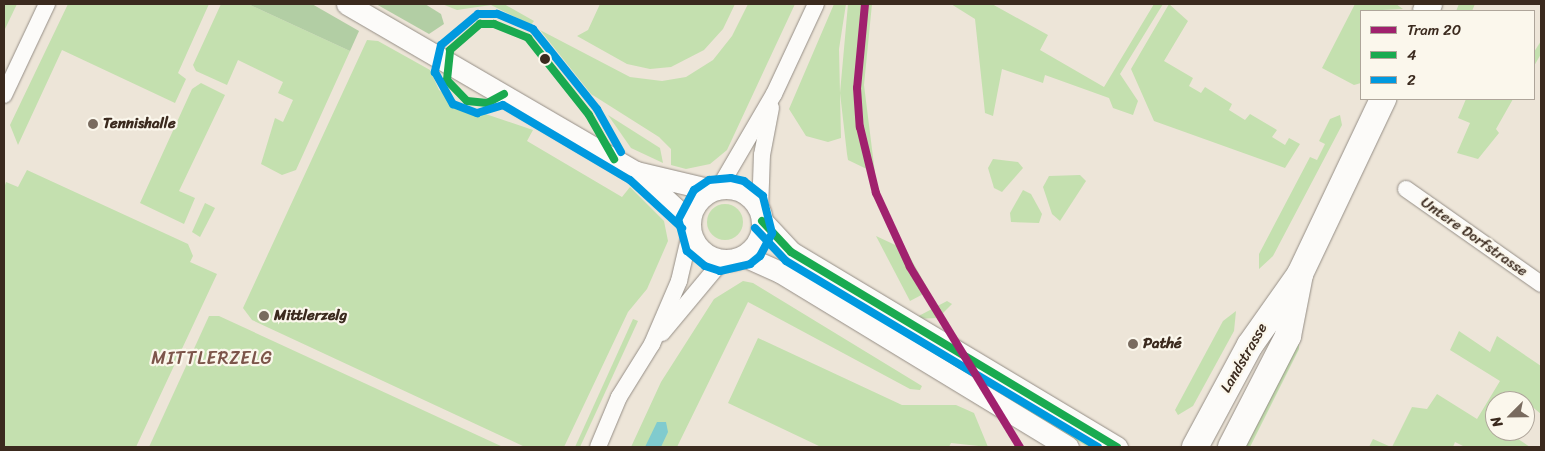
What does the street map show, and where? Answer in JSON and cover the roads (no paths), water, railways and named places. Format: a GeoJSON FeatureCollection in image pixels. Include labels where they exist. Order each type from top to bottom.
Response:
{"type":"FeatureCollection","features":[{"type":"Feature","properties":{"kind":"main road","name":"Landstrasse"},"geometry":{"type":"LineString","coordinates":[[1195,447],[1250,345],[1300,274],[1383,100]]}},
{"type":"Feature","properties":{"kind":"main road","name":"Landstrasse"},"geometry":{"type":"LineString","coordinates":[[1231,447],[1288,336],[1300,274]]}},
{"type":"Feature","properties":{"kind":"street"},"geometry":{"type":"LineString","coordinates":[[4,95],[47,4]]}},
{"type":"Feature","properties":{"kind":"street"},"geometry":{"type":"LineString","coordinates":[[347,4],[636,172],[690,228],[702,252],[722,261],[744,256],[758,242],[761,216],[762,155],[774,94]]}},
{"type":"Feature","properties":{"kind":"street"},"geometry":{"type":"LineString","coordinates":[[598,447],[620,398],[652,344],[679,281],[690,228],[700,198],[715,189],[774,94],[816,4]]}},
{"type":"Feature","properties":{"kind":"street"},"geometry":{"type":"LineString","coordinates":[[636,172],[748,195],[761,216],[792,252],[1117,447]]}},
{"type":"Feature","properties":{"kind":"street","name":"Untere Dorfstrasse"},"geometry":{"type":"LineString","coordinates":[[1406,189],[1541,284]]}},
{"type":"Feature","properties":{"kind":"street"},"geometry":{"type":"LineString","coordinates":[[744,256],[780,272],[1068,447]]}},
{"type":"Feature","properties":{"kind":"street"},"geometry":{"type":"LineString","coordinates":[[652,344],[722,261]]}},
{"type":"Feature","properties":{"kind":"street"},"geometry":{"type":"LineString","coordinates":[[926,361],[946,364],[964,356]]}},
{"type":"Feature","properties":{"kind":"water"},"geometry":{"type":"Polygon","coordinates":[[[657,422],[666,422],[668,432],[661,447],[645,447],[657,422]]]}},
{"type":"Feature","properties":{"kind":"tram line","name":"20"},"geometry":{"type":"LineString","coordinates":[[865,4],[857,88],[860,127],[876,193],[910,267],[1020,447]]}},
{"type":"Feature","properties":{"kind":"place","name":"Tennishalle"},"geometry":{"type":"Point","coordinates":[93,124]}},
{"type":"Feature","properties":{"kind":"place","name":"Mittlerzelg"},"geometry":{"type":"Point","coordinates":[264,316]}},
{"type":"Feature","properties":{"kind":"place","name":"Pathé"},"geometry":{"type":"Point","coordinates":[1133,344]}},
{"type":"Feature","properties":{"kind":"district","name":"MITTLERZELG"},"geometry":{"type":"Point","coordinates":[212,358]}}]}
